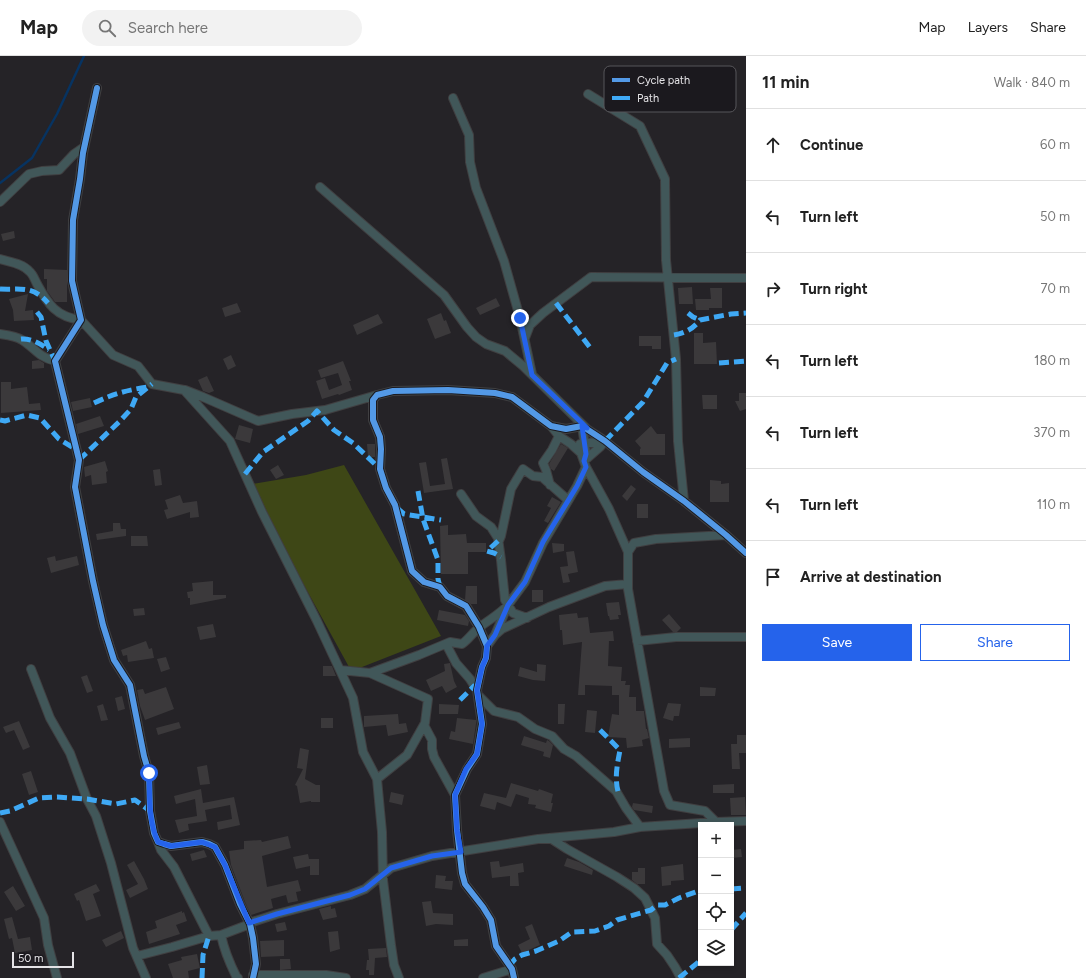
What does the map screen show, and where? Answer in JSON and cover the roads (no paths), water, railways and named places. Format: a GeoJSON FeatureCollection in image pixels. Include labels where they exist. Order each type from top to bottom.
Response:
{"type":"FeatureCollection","features":[{"type":"Feature","properties":{"kind":"street"},"geometry":{"type":"LineString","coordinates":[[97,88],[84,147],[74,220],[72,282],[81,320],[113,355],[138,366],[152,384],[184,390],[258,420],[325,410],[393,391],[448,390],[495,393],[512,397],[551,426],[559,436],[571,444],[581,454],[610,509],[628,552],[628,584],[637,640],[664,791],[670,805],[705,812],[716,822],[746,821]]}},
{"type":"Feature","properties":{"kind":"street"},"geometry":{"type":"LineString","coordinates":[[588,94],[604,104]]}},
{"type":"Feature","properties":{"kind":"street"},"geometry":{"type":"LineString","coordinates":[[452,98],[469,135],[470,162],[476,188],[504,261],[520,318],[532,375]]}},
{"type":"Feature","properties":{"kind":"street"},"geometry":{"type":"LineString","coordinates":[[617,112],[640,126],[665,180],[666,260],[676,359],[678,441],[684,501]]}},
{"type":"Feature","properties":{"kind":"street"},"geometry":{"type":"LineString","coordinates":[[0,202],[29,174],[42,171],[59,170],[74,154],[84,147]]}},
{"type":"Feature","properties":{"kind":"street"},"geometry":{"type":"LineString","coordinates":[[320,188],[444,295],[467,328],[476,337],[486,344],[505,351],[523,366],[584,427],[605,440],[643,472],[684,501],[746,553]]}},
{"type":"Feature","properties":{"kind":"street"},"geometry":{"type":"LineString","coordinates":[[0,259],[22,266],[30,271],[48,303],[60,314],[72,319],[81,320]]}},
{"type":"Feature","properties":{"kind":"street"},"geometry":{"type":"LineString","coordinates":[[524,339],[530,325],[543,313],[591,278],[746,278]]}},
{"type":"Feature","properties":{"kind":"street"},"geometry":{"type":"LineString","coordinates":[[81,320],[55,361],[79,460],[75,487],[93,581],[103,624],[114,660],[130,685],[144,756],[149,773],[150,812],[154,833],[160,850],[174,867],[209,936]]}},
{"type":"Feature","properties":{"kind":"street"},"geometry":{"type":"LineString","coordinates":[[0,334],[21,339],[45,358],[55,361]]}},
{"type":"Feature","properties":{"kind":"street"},"geometry":{"type":"LineString","coordinates":[[184,390],[230,441],[262,512],[353,698],[363,752],[377,779],[391,945],[394,965],[399,978]]}},
{"type":"Feature","properties":{"kind":"street"},"geometry":{"type":"LineString","coordinates":[[377,396],[372,406],[373,420],[380,438],[380,469],[386,488],[395,505],[412,571],[424,582],[440,588],[447,596],[466,606],[479,627],[487,646],[486,658],[482,667],[478,692],[494,711],[518,717],[535,729],[552,736],[564,749],[576,756],[616,790],[626,808],[640,827]]}},
{"type":"Feature","properties":{"kind":"street"},"geometry":{"type":"LineString","coordinates":[[551,426],[566,429],[584,427]]}},
{"type":"Feature","properties":{"kind":"street"},"geometry":{"type":"LineString","coordinates":[[370,674],[450,642],[462,644],[470,638],[479,627],[500,614],[508,605],[525,582],[543,542],[577,486],[585,464],[586,454],[584,427]]}},
{"type":"Feature","properties":{"kind":"street"},"geometry":{"type":"LineString","coordinates":[[550,485],[543,463],[559,436]]}},
{"type":"Feature","properties":{"kind":"street"},"geometry":{"type":"LineString","coordinates":[[571,444],[605,440]]}},
{"type":"Feature","properties":{"kind":"street"},"geometry":{"type":"LineString","coordinates":[[585,464],[605,440]]}},
{"type":"Feature","properties":{"kind":"street"},"geometry":{"type":"LineString","coordinates":[[498,543],[503,529],[511,489],[523,469],[533,476],[542,477],[568,500]]}},
{"type":"Feature","properties":{"kind":"street"},"geometry":{"type":"LineString","coordinates":[[461,494],[476,516],[490,526],[498,538],[505,600],[513,613],[526,618]]}},
{"type":"Feature","properties":{"kind":"street"},"geometry":{"type":"LineString","coordinates":[[628,552],[634,543],[656,539],[726,535]]}},
{"type":"Feature","properties":{"kind":"street"},"geometry":{"type":"LineString","coordinates":[[495,635],[502,629],[549,607],[605,586],[628,584]]}},
{"type":"Feature","properties":{"kind":"street"},"geometry":{"type":"LineString","coordinates":[[487,646],[495,635],[508,605]]}},
{"type":"Feature","properties":{"kind":"street"},"geometry":{"type":"LineString","coordinates":[[490,620],[526,618]]}},
{"type":"Feature","properties":{"kind":"street"},"geometry":{"type":"LineString","coordinates":[[637,640],[676,637],[746,637]]}},
{"type":"Feature","properties":{"kind":"street"},"geometry":{"type":"LineString","coordinates":[[446,644],[456,663],[475,685],[478,692],[482,724],[477,754],[466,769],[455,795]]}},
{"type":"Feature","properties":{"kind":"street"},"geometry":{"type":"LineString","coordinates":[[31,669],[50,718],[70,753],[87,799],[96,816],[111,863],[133,948],[146,978]]}},
{"type":"Feature","properties":{"kind":"street"},"geometry":{"type":"LineString","coordinates":[[340,670],[370,674],[428,699],[425,723],[407,754],[377,779]]}},
{"type":"Feature","properties":{"kind":"street"},"geometry":{"type":"LineString","coordinates":[[424,725],[432,740],[434,757],[455,795],[457,830],[461,852],[462,872],[465,884],[491,920],[496,946],[512,969],[514,978]]}},
{"type":"Feature","properties":{"kind":"street"},"geometry":{"type":"LineString","coordinates":[[0,822],[44,918],[48,945],[57,978]]}},
{"type":"Feature","properties":{"kind":"street"},"geometry":{"type":"LineString","coordinates":[[137,956],[209,936],[221,935],[277,914],[350,895],[365,889],[391,868],[432,856],[550,838],[614,832],[640,827],[698,823]]}},
{"type":"Feature","properties":{"kind":"street"},"geometry":{"type":"LineString","coordinates":[[550,838],[617,877],[634,888],[645,898],[655,918],[657,944],[667,954],[681,978]]}},
{"type":"Feature","properties":{"kind":"street"},"geometry":{"type":"LineString","coordinates":[[158,842],[171,846],[202,842],[215,847],[225,865],[249,924],[255,948],[256,964],[253,977],[318,975],[346,978]]}},
{"type":"Feature","properties":{"kind":"street"},"geometry":{"type":"LineString","coordinates":[[221,935],[230,962],[238,978]]}},
{"type":"Feature","properties":{"kind":"street"},"geometry":{"type":"LineString","coordinates":[[483,978],[512,969]]}},
{"type":"Feature","properties":{"kind":"waterway"},"geometry":{"type":"LineString","coordinates":[[0,183],[32,158],[57,114],[84,56]]}}]}
